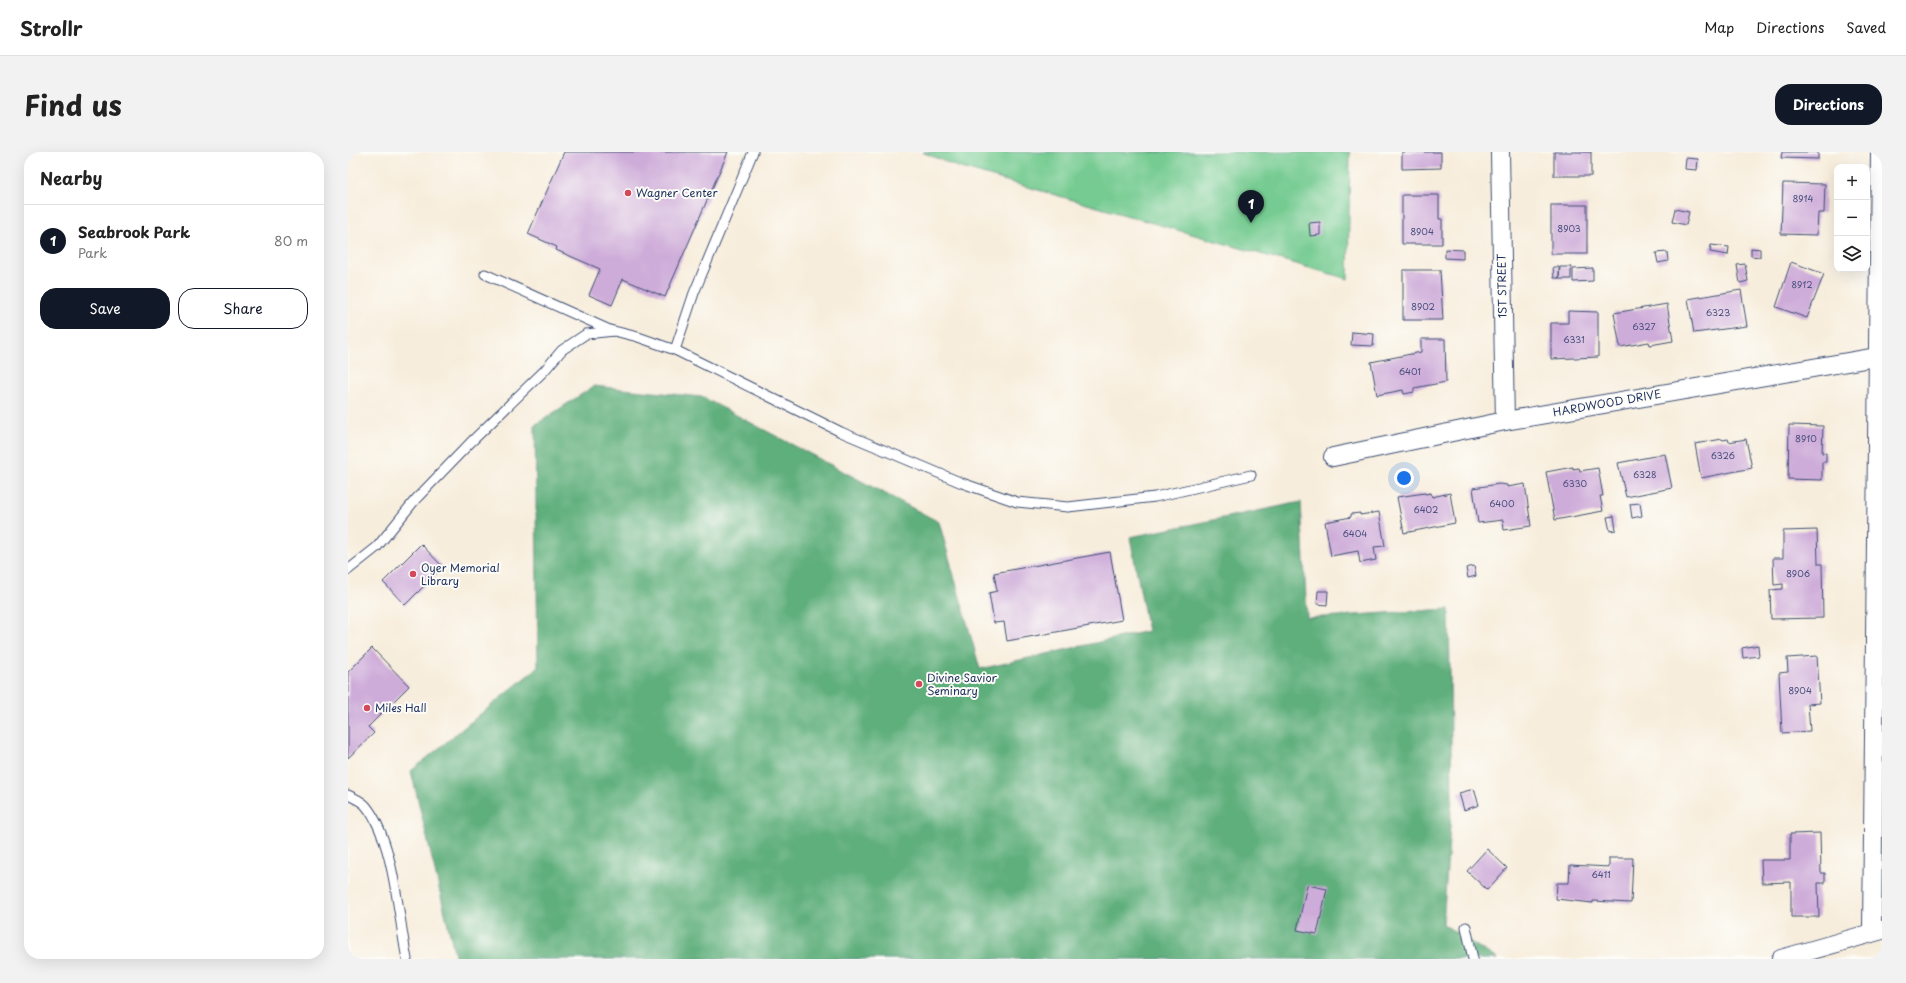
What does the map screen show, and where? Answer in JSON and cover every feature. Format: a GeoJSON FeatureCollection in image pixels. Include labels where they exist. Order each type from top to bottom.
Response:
{"type":"FeatureCollection","features":[{"type":"Feature","properties":{"kind":"street","name":"1ST STREET"},"geometry":{"type":"LineString","coordinates":[[1500,152],[1505,421]]}},
{"type":"Feature","properties":{"kind":"street"},"geometry":{"type":"LineString","coordinates":[[1781,959],[1877,930],[1880,152]]}},
{"type":"Feature","properties":{"kind":"street","name":"HARDWOOD DRIVE"},"geometry":{"type":"LineString","coordinates":[[1333,457],[1505,421],[1880,357]]}},
{"type":"Feature","properties":{"kind":"lane"},"geometry":{"type":"LineString","coordinates":[[674,350],[694,293],[753,152]]}},
{"type":"Feature","properties":{"kind":"lane"},"geometry":{"type":"LineString","coordinates":[[485,274],[614,331],[638,337],[674,350],[841,432],[962,483],[1017,502],[1068,506],[1155,497],[1251,475]]}},
{"type":"Feature","properties":{"kind":"lane"},"geometry":{"type":"LineString","coordinates":[[348,570],[377,547],[415,500],[470,442],[544,371],[562,350],[573,341],[586,334],[614,331]]}},
{"type":"Feature","properties":{"kind":"lane"},"geometry":{"type":"LineString","coordinates":[[348,795],[365,805],[368,809],[375,819],[386,846],[407,959]]}},
{"type":"Feature","properties":{"kind":"lane"},"geometry":{"type":"LineString","coordinates":[[1466,927],[1473,959]]}},
{"type":"Feature","properties":{"kind":"green space"},"geometry":{"type":"Polygon","coordinates":[[[922,152],[1350,152],[1348,279],[958,167],[922,152]]]}},
{"type":"Feature","properties":{"kind":"green space"},"geometry":{"type":"Polygon","coordinates":[[[594,386],[702,397],[939,522],[980,669],[1148,631],[1130,537],[1301,502],[1307,618],[1449,609],[1452,799],[1443,924],[1497,959],[456,959],[411,771],[538,667],[535,425],[594,386]]]}},
{"type":"Feature","properties":{"kind":"building","name":"Wagner Center"},"geometry":{"type":"Polygon","coordinates":[[[564,152],[728,152],[665,297],[623,279],[612,305],[589,295],[600,269],[556,250],[557,247],[528,234],[564,152]]]}},
{"type":"Feature","properties":{"kind":"building"},"geometry":{"type":"Polygon","coordinates":[[[1402,152],[1441,152],[1441,168],[1402,169],[1402,152]]]}},
{"type":"Feature","properties":{"kind":"building"},"geometry":{"type":"Polygon","coordinates":[[[1554,152],[1591,152],[1591,176],[1554,176],[1554,152]]]}},
{"type":"Feature","properties":{"kind":"building"},"geometry":{"type":"Polygon","coordinates":[[[1782,152],[1818,152],[1818,159],[1781,158],[1782,152]]]}},
{"type":"Feature","properties":{"kind":"building"},"geometry":{"type":"Polygon","coordinates":[[[1686,158],[1698,159],[1697,170],[1685,169],[1686,158]]]}},
{"type":"Feature","properties":{"kind":"building"},"geometry":{"type":"Polygon","coordinates":[[[1783,183],[1825,184],[1824,213],[1818,213],[1817,235],[1781,234],[1783,183]]]}},
{"type":"Feature","properties":{"kind":"building"},"geometry":{"type":"Polygon","coordinates":[[[1402,195],[1439,195],[1439,219],[1442,219],[1442,244],[1402,244],[1402,195]]]}},
{"type":"Feature","properties":{"kind":"building"},"geometry":{"type":"Polygon","coordinates":[[[1551,205],[1587,205],[1587,254],[1551,254],[1551,205]]]}},
{"type":"Feature","properties":{"kind":"building"},"geometry":{"type":"Polygon","coordinates":[[[1675,209],[1689,212],[1686,225],[1672,222],[1675,209]]]}},
{"type":"Feature","properties":{"kind":"building"},"geometry":{"type":"Polygon","coordinates":[[[1320,222],[1320,235],[1310,236],[1309,223],[1320,222]]]}},
{"type":"Feature","properties":{"kind":"building"},"geometry":{"type":"Polygon","coordinates":[[[1711,245],[1729,247],[1728,255],[1710,252],[1711,245]]]}},
{"type":"Feature","properties":{"kind":"building"},"geometry":{"type":"Polygon","coordinates":[[[1751,248],[1760,249],[1760,257],[1751,256],[1751,248]]]}},
{"type":"Feature","properties":{"kind":"building"},"geometry":{"type":"Polygon","coordinates":[[[1445,249],[1463,250],[1463,259],[1445,258],[1445,249]]]}},
{"type":"Feature","properties":{"kind":"building"},"geometry":{"type":"Polygon","coordinates":[[[1667,252],[1668,261],[1658,263],[1656,253],[1667,252]]]}},
{"type":"Feature","properties":{"kind":"building"},"geometry":{"type":"Polygon","coordinates":[[[1791,262],[1824,274],[1807,318],[1776,307],[1791,262]]]}},
{"type":"Feature","properties":{"kind":"building"},"geometry":{"type":"Polygon","coordinates":[[[1745,264],[1748,281],[1740,283],[1737,265],[1745,264]]]}},
{"type":"Feature","properties":{"kind":"building"},"geometry":{"type":"Polygon","coordinates":[[[1553,267],[1559,267],[1559,278],[1554,278],[1553,267]]]}},
{"type":"Feature","properties":{"kind":"building"},"geometry":{"type":"Polygon","coordinates":[[[1560,267],[1571,267],[1571,279],[1559,279],[1560,267]]]}},
{"type":"Feature","properties":{"kind":"building"},"geometry":{"type":"Polygon","coordinates":[[[1593,268],[1593,281],[1573,282],[1573,269],[1593,268]]]}},
{"type":"Feature","properties":{"kind":"building"},"geometry":{"type":"Polygon","coordinates":[[[1403,270],[1440,270],[1443,320],[1403,320],[1403,270]]]}},
{"type":"Feature","properties":{"kind":"building"},"geometry":{"type":"Polygon","coordinates":[[[1741,290],[1747,326],[1694,333],[1688,299],[1741,290]]]}},
{"type":"Feature","properties":{"kind":"building"},"geometry":{"type":"Polygon","coordinates":[[[1667,304],[1673,341],[1650,345],[1649,342],[1620,347],[1614,313],[1667,304]]]}},
{"type":"Feature","properties":{"kind":"building"},"geometry":{"type":"Polygon","coordinates":[[[1568,311],[1598,312],[1598,357],[1551,359],[1551,323],[1568,323],[1568,311]]]}},
{"type":"Feature","properties":{"kind":"building"},"geometry":{"type":"Polygon","coordinates":[[[1352,332],[1374,334],[1373,346],[1351,345],[1352,332]]]}},
{"type":"Feature","properties":{"kind":"building"},"geometry":{"type":"Polygon","coordinates":[[[1421,339],[1445,339],[1446,382],[1414,388],[1414,392],[1404,394],[1403,390],[1377,395],[1371,362],[1421,352],[1421,339]]]}},
{"type":"Feature","properties":{"kind":"building"},"geometry":{"type":"Polygon","coordinates":[[[1789,425],[1823,426],[1822,453],[1826,453],[1826,462],[1822,462],[1822,480],[1788,479],[1789,425]]]}},
{"type":"Feature","properties":{"kind":"building"},"geometry":{"type":"Polygon","coordinates":[[[1728,439],[1729,442],[1746,439],[1752,468],[1701,478],[1695,444],[1728,439]]]}},
{"type":"Feature","properties":{"kind":"building"},"geometry":{"type":"Polygon","coordinates":[[[1665,454],[1672,488],[1626,497],[1618,463],[1665,454]]]}},
{"type":"Feature","properties":{"kind":"building"},"geometry":{"type":"Polygon","coordinates":[[[1573,467],[1573,469],[1579,468],[1580,471],[1598,468],[1603,496],[1600,496],[1603,511],[1555,520],[1546,472],[1573,467]]]}},
{"type":"Feature","properties":{"kind":"building"},"geometry":{"type":"Polygon","coordinates":[[[1499,484],[1507,485],[1507,487],[1525,484],[1531,526],[1504,530],[1503,520],[1478,523],[1473,488],[1499,484]]]}},
{"type":"Feature","properties":{"kind":"building"},"geometry":{"type":"Polygon","coordinates":[[[1431,493],[1432,497],[1450,493],[1455,523],[1404,533],[1397,497],[1431,493]]]}},
{"type":"Feature","properties":{"kind":"building"},"geometry":{"type":"Polygon","coordinates":[[[1640,503],[1642,516],[1632,518],[1630,504],[1640,503]]]}},
{"type":"Feature","properties":{"kind":"building"},"geometry":{"type":"Polygon","coordinates":[[[1379,512],[1385,546],[1374,547],[1376,560],[1360,563],[1358,551],[1331,556],[1325,522],[1351,517],[1351,514],[1360,513],[1360,515],[1379,512]]]}},
{"type":"Feature","properties":{"kind":"building"},"geometry":{"type":"Polygon","coordinates":[[[1614,516],[1616,530],[1610,531],[1607,517],[1614,516]]]}},
{"type":"Feature","properties":{"kind":"building"},"geometry":{"type":"Polygon","coordinates":[[[1817,530],[1818,564],[1822,564],[1823,618],[1771,619],[1770,590],[1783,589],[1783,584],[1774,585],[1773,558],[1783,558],[1783,531],[1817,530]]]}},
{"type":"Feature","properties":{"kind":"building","name":"Oyer Memorial Library"},"geometry":{"type":"Polygon","coordinates":[[[421,544],[443,567],[405,605],[383,582],[421,544]]]}},
{"type":"Feature","properties":{"kind":"building"},"geometry":{"type":"Polygon","coordinates":[[[1110,552],[1122,620],[1007,641],[1004,622],[994,623],[989,593],[997,591],[994,573],[1110,552]]]}},
{"type":"Feature","properties":{"kind":"building"},"geometry":{"type":"Polygon","coordinates":[[[1474,566],[1476,576],[1468,578],[1466,568],[1474,566]]]}},
{"type":"Feature","properties":{"kind":"building"},"geometry":{"type":"Polygon","coordinates":[[[1318,591],[1328,591],[1327,605],[1317,604],[1318,591]]]}},
{"type":"Feature","properties":{"kind":"building"},"geometry":{"type":"Polygon","coordinates":[[[1758,645],[1759,656],[1743,658],[1742,648],[1758,645]]]}},
{"type":"Feature","properties":{"kind":"building","name":"Miles Hall"},"geometry":{"type":"Polygon","coordinates":[[[372,648],[409,686],[368,727],[374,733],[348,758],[348,672],[372,648]]]}},
{"type":"Feature","properties":{"kind":"building"},"geometry":{"type":"Polygon","coordinates":[[[1817,656],[1820,703],[1808,704],[1810,731],[1782,733],[1779,673],[1788,672],[1787,658],[1817,656]]]}},
{"type":"Feature","properties":{"kind":"building"},"geometry":{"type":"Polygon","coordinates":[[[1474,789],[1479,805],[1464,810],[1459,793],[1474,789]]]}},
{"type":"Feature","properties":{"kind":"building"},"geometry":{"type":"Polygon","coordinates":[[[1820,833],[1821,873],[1825,873],[1825,883],[1818,883],[1819,917],[1791,917],[1791,882],[1762,883],[1761,860],[1790,860],[1790,834],[1820,833]]]}},
{"type":"Feature","properties":{"kind":"building"},"geometry":{"type":"Polygon","coordinates":[[[1487,849],[1507,868],[1487,890],[1467,871],[1487,849]]]}},
{"type":"Feature","properties":{"kind":"building"},"geometry":{"type":"Polygon","coordinates":[[[1609,858],[1633,858],[1631,903],[1593,901],[1593,903],[1556,899],[1557,883],[1569,883],[1570,865],[1609,867],[1609,858]]]}},
{"type":"Feature","properties":{"kind":"building"},"geometry":{"type":"Polygon","coordinates":[[[1307,885],[1327,889],[1317,934],[1297,930],[1307,885]]]}},
{"type":"Feature","properties":{"kind":"place","name":"Wagner Center"},"geometry":{"type":"Point","coordinates":[628,193]}},
{"type":"Feature","properties":{"kind":"place","name":"Seabrook Park"},"geometry":{"type":"Point","coordinates":[1251,223]}},
{"type":"Feature","properties":{"kind":"place","name":"Oyer Memorial Library"},"geometry":{"type":"Point","coordinates":[413,574]}},
{"type":"Feature","properties":{"kind":"place","name":"Divine Savior Seminary"},"geometry":{"type":"Point","coordinates":[919,684]}},
{"type":"Feature","properties":{"kind":"place","name":"Miles Hall"},"geometry":{"type":"Point","coordinates":[367,708]}}]}
